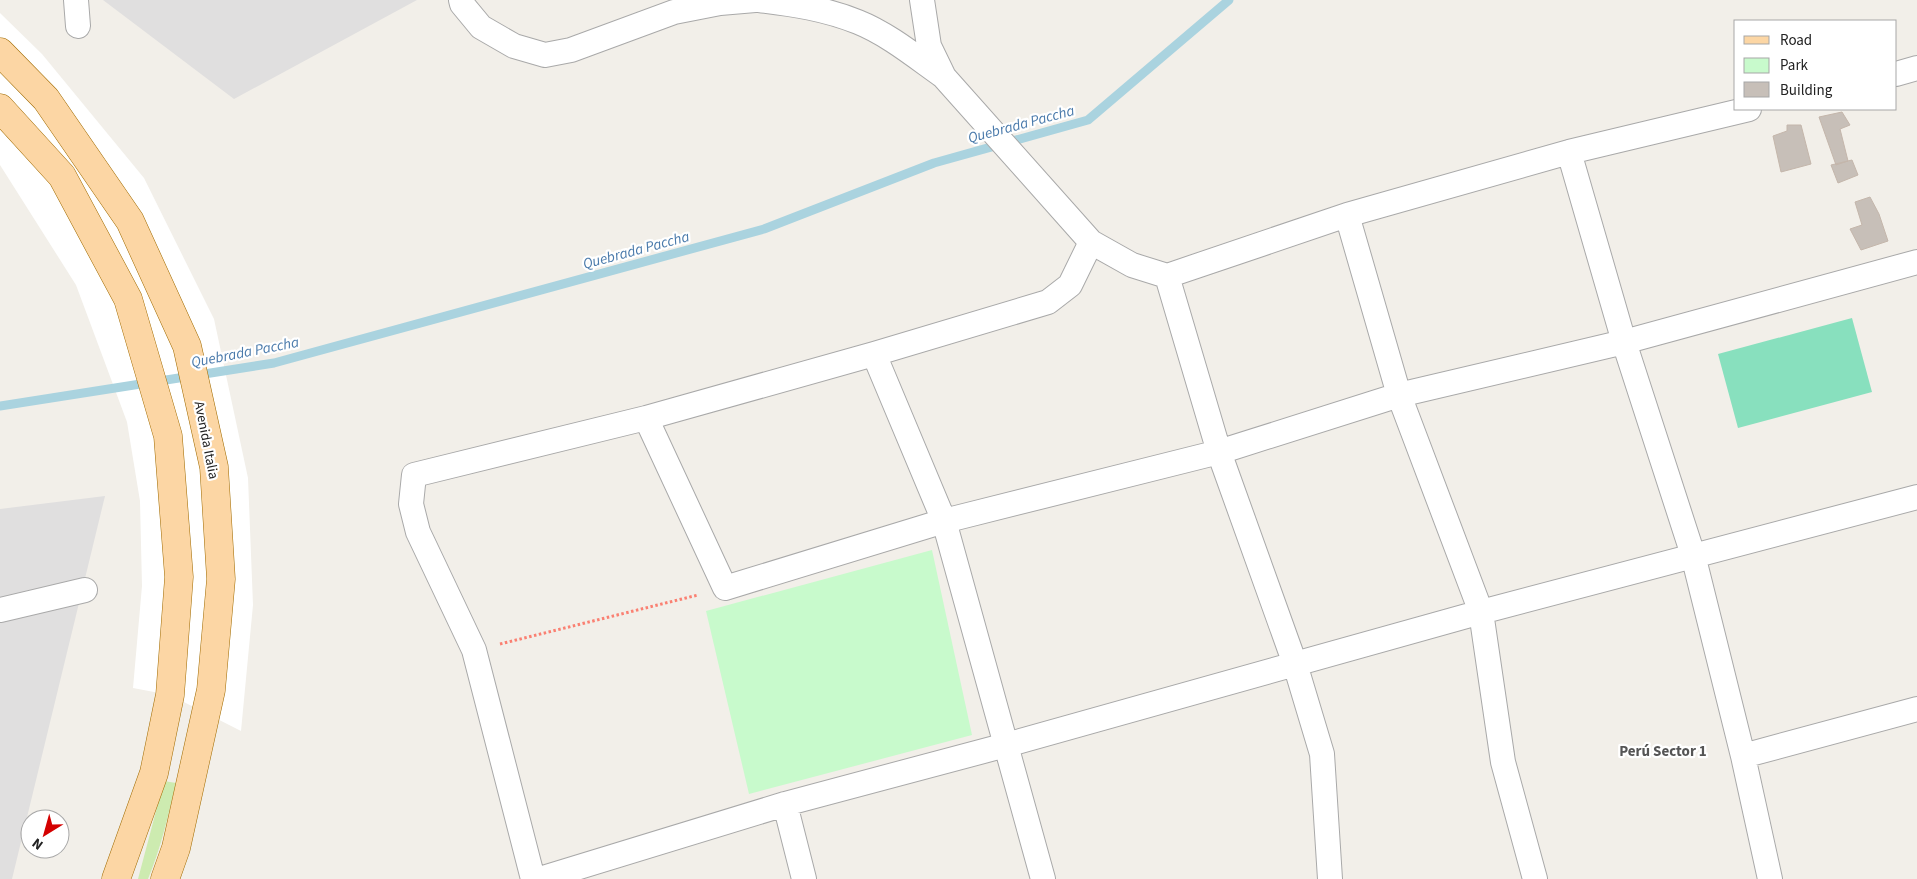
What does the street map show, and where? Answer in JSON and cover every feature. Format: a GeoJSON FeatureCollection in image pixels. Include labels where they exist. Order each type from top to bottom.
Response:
{"type":"FeatureCollection","features":[{"type":"Feature","properties":{"kind":"main road","name":"Avenida Italia"},"geometry":{"type":"LineString","coordinates":[[0,52],[46,99],[130,221],[187,346],[214,476],[221,579],[211,690],[176,848],[165,879]]}},
{"type":"Feature","properties":{"kind":"main road"},"geometry":{"type":"LineString","coordinates":[[0,108],[62,176],[128,300],[168,436],[179,577],[170,696],[154,773],[116,879]]}},
{"type":"Feature","properties":{"kind":"street"},"geometry":{"type":"LineString","coordinates":[[76,0],[78,26]]}},
{"type":"Feature","properties":{"kind":"street"},"geometry":{"type":"LineString","coordinates":[[461,0],[462,4],[481,27],[514,46],[545,55],[571,50],[674,12],[755,0]]}},
{"type":"Feature","properties":{"kind":"street"},"geometry":{"type":"LineString","coordinates":[[759,0],[828,11],[859,22],[890,39],[944,77],[1091,242],[1132,265],[1167,276],[1346,215],[1568,152],[1745,110]]}},
{"type":"Feature","properties":{"kind":"street"},"geometry":{"type":"LineString","coordinates":[[922,0],[929,46],[944,77]]}},
{"type":"Feature","properties":{"kind":"street"},"geometry":{"type":"LineString","coordinates":[[1568,152],[1624,342],[1693,555],[1743,756],[1770,879]]}},
{"type":"Feature","properties":{"kind":"street"},"geometry":{"type":"LineString","coordinates":[[1346,215],[1399,394],[1481,612],[1503,762],[1534,879]]}},
{"type":"Feature","properties":{"kind":"street"},"geometry":{"type":"LineString","coordinates":[[533,879],[474,650],[418,532],[410,504],[414,475],[646,418],[874,354],[1048,302],[1070,285],[1091,242]]}},
{"type":"Feature","properties":{"kind":"street"},"geometry":{"type":"LineString","coordinates":[[646,418],[725,588],[944,521],[1219,452],[1399,394],[1624,342],[1917,262]]}},
{"type":"Feature","properties":{"kind":"street"},"geometry":{"type":"LineString","coordinates":[[1167,276],[1219,452],[1295,664],[1322,754],[1330,879]]}},
{"type":"Feature","properties":{"kind":"street"},"geometry":{"type":"LineString","coordinates":[[874,354],[944,521],[1043,879]]}},
{"type":"Feature","properties":{"kind":"street"},"geometry":{"type":"LineString","coordinates":[[540,879],[784,804],[1006,746],[1481,612],[1917,497]]}},
{"type":"Feature","properties":{"kind":"street"},"geometry":{"type":"LineString","coordinates":[[0,610],[85,590]]}},
{"type":"Feature","properties":{"kind":"street"},"geometry":{"type":"LineString","coordinates":[[1743,756],[1917,709]]}},
{"type":"Feature","properties":{"kind":"street"},"geometry":{"type":"LineString","coordinates":[[784,804],[804,879]]}},
{"type":"Feature","properties":{"kind":"path"},"geometry":{"type":"LineString","coordinates":[[474,650],[725,588]]}},
{"type":"Feature","properties":{"kind":"shaded area"},"geometry":{"type":"Polygon","coordinates":[[[103,0],[417,0],[234,99],[103,0]]]}},
{"type":"Feature","properties":{"kind":"shaded area"},"geometry":{"type":"Polygon","coordinates":[[[105,496],[29,809],[20,809],[20,846],[12,879],[0,879],[0,509],[105,496]]]}},
{"type":"Feature","properties":{"kind":"green space"},"geometry":{"type":"Polygon","coordinates":[[[1852,318],[1872,392],[1738,428],[1718,354],[1852,318]]]}},
{"type":"Feature","properties":{"kind":"green space"},"geometry":{"type":"Polygon","coordinates":[[[932,550],[972,735],[749,794],[706,611],[932,550]]]}},
{"type":"Feature","properties":{"kind":"green space"},"geometry":{"type":"Polygon","coordinates":[[[164,781],[176,783],[164,832],[148,879],[138,879],[164,781]]]}},
{"type":"Feature","properties":{"kind":"pier"},"geometry":{"type":"Polygon","coordinates":[[[0,13],[42,54],[144,178],[214,319],[248,478],[253,605],[241,731],[170,695],[133,688],[142,586],[140,501],[127,422],[76,285],[0,165],[0,13]]]}},
{"type":"Feature","properties":{"kind":"building"},"geometry":{"type":"Polygon","coordinates":[[[1842,112],[1850,125],[1840,129],[1848,161],[1836,165],[1819,117],[1842,112]]]}},
{"type":"Feature","properties":{"kind":"building"},"geometry":{"type":"Polygon","coordinates":[[[1787,125],[1801,125],[1811,164],[1781,172],[1773,136],[1787,131],[1787,125]]]}},
{"type":"Feature","properties":{"kind":"building"},"geometry":{"type":"Polygon","coordinates":[[[1852,160],[1858,175],[1838,183],[1831,165],[1852,160]]]}},
{"type":"Feature","properties":{"kind":"building"},"geometry":{"type":"Polygon","coordinates":[[[1870,197],[1879,214],[1888,241],[1861,250],[1850,229],[1862,225],[1855,202],[1870,197]]]}},
{"type":"Feature","properties":{"kind":"waterway","name":"Quebrada Paccha"},"geometry":{"type":"LineString","coordinates":[[0,406],[274,363],[764,229],[934,163],[1088,120],[1229,0]]}},
{"type":"Feature","properties":{"kind":"district","name":"Perú Sector 1"},"geometry":{"type":"Point","coordinates":[1663,751]}}]}
